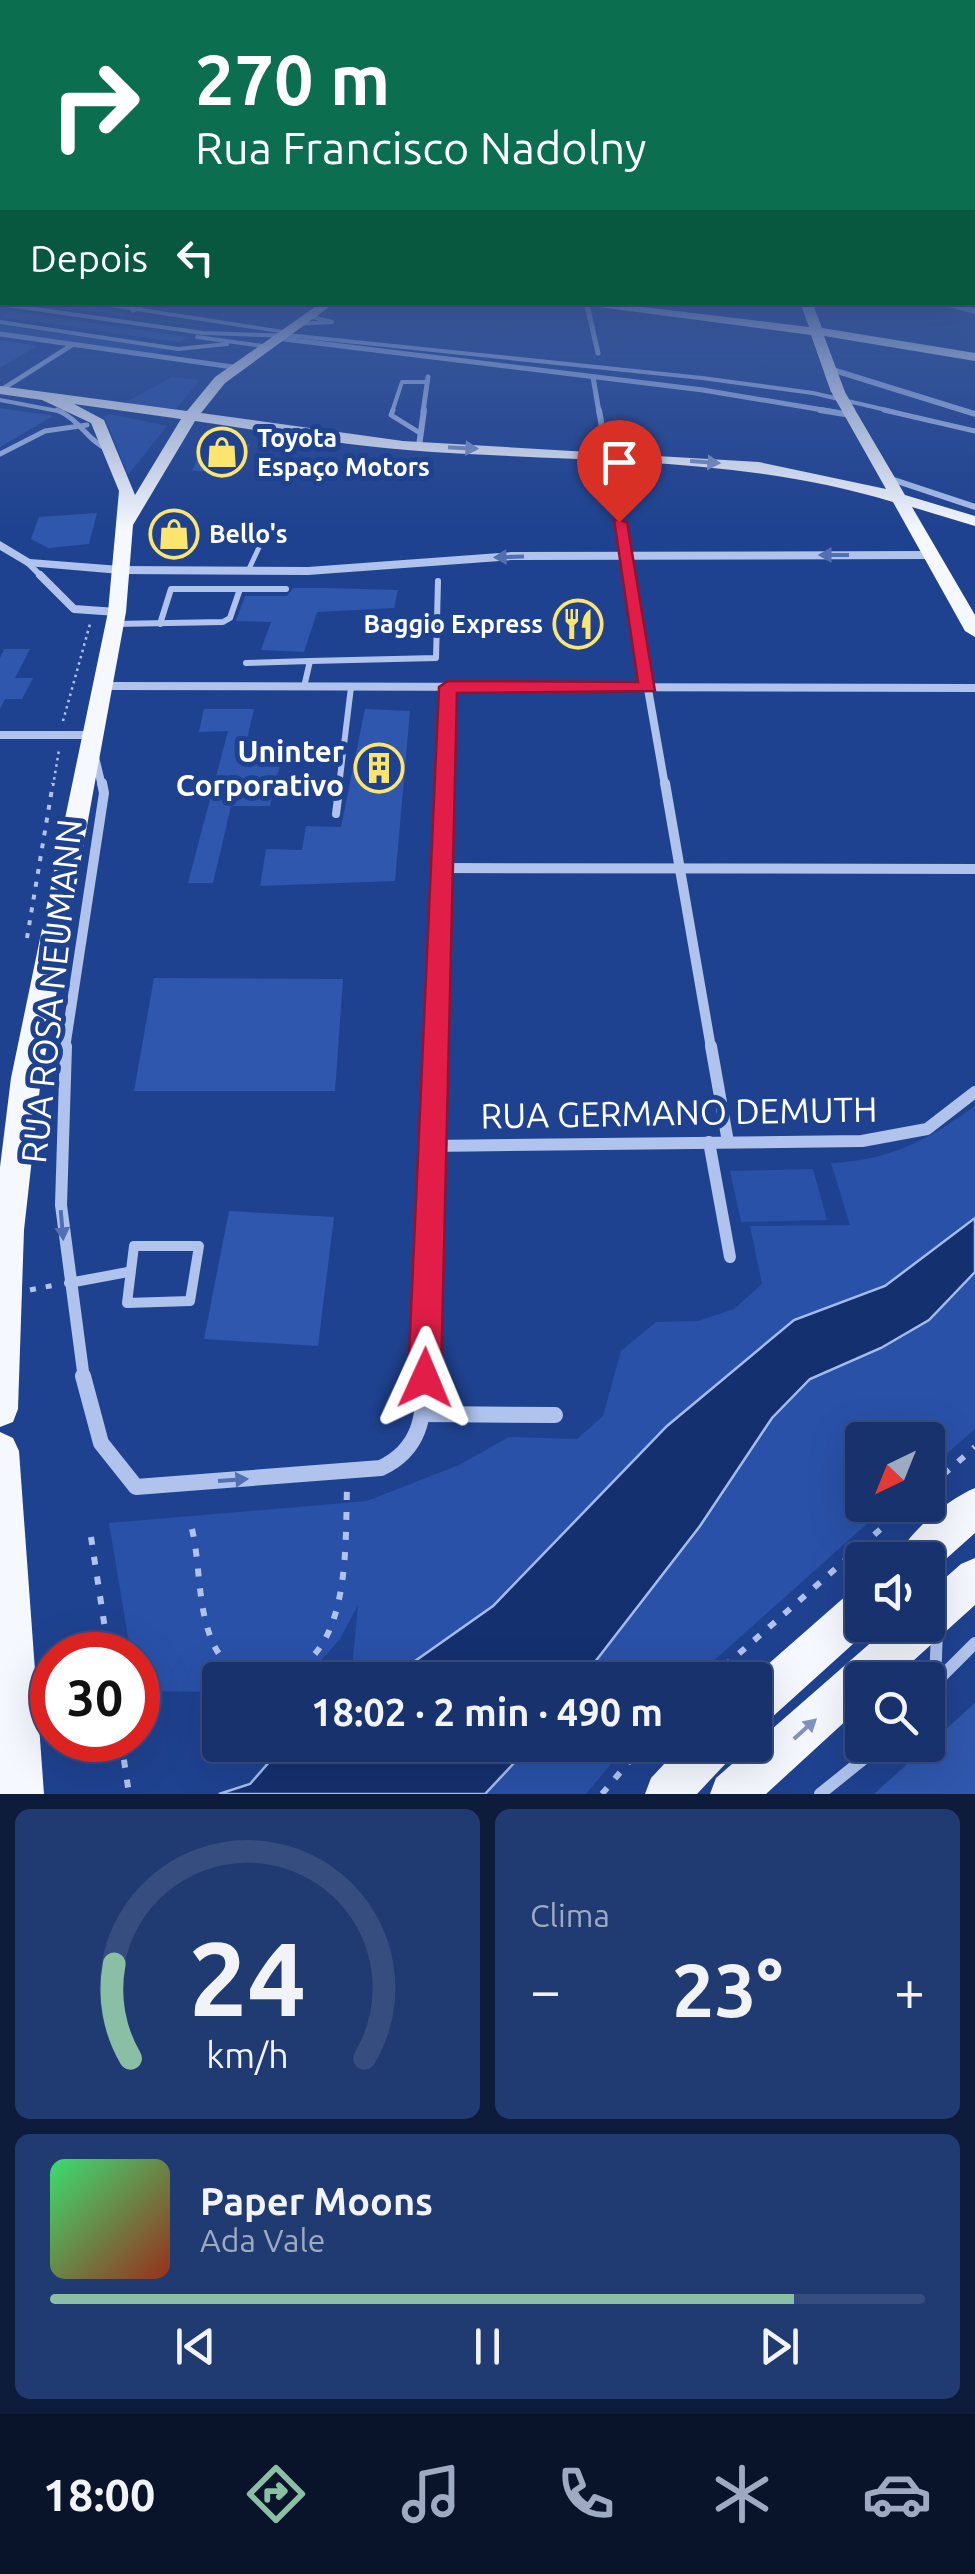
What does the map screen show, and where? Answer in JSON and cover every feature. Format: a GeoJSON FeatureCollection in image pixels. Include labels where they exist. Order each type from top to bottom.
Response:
{"type":"FeatureCollection","features":[{"type":"Feature","properties":{"kind":"main road"},"geometry":{"type":"LineString","coordinates":[[127,491],[140,482],[156,454],[237,364]]}},
{"type":"Feature","properties":{"kind":"main road"},"geometry":{"type":"LineString","coordinates":[[829,364],[838,392],[975,631]]}},
{"type":"Feature","properties":{"kind":"main road"},"geometry":{"type":"LineString","coordinates":[[0,390],[192,418],[759,467],[898,497],[975,520]]}},
{"type":"Feature","properties":{"kind":"main road"},"geometry":{"type":"LineString","coordinates":[[0,1409],[8,1230],[18,1134],[38,1011],[116,618],[127,491],[98,420],[48,396]]}},
{"type":"Feature","properties":{"kind":"main road"},"geometry":{"type":"LineString","coordinates":[[122,530],[178,431]]}},
{"type":"Feature","properties":{"kind":"main road"},"geometry":{"type":"LineString","coordinates":[[0,1451],[22,1794]]}},
{"type":"Feature","properties":{"kind":"main road"},"geometry":{"type":"LineString","coordinates":[[936,1542],[975,1507]]}},
{"type":"Feature","properties":{"kind":"main road"},"geometry":{"type":"LineString","coordinates":[[945,1605],[975,1578]]}},
{"type":"Feature","properties":{"kind":"main road"},"geometry":{"type":"LineString","coordinates":[[772,1689],[845,1623]]}},
{"type":"Feature","properties":{"kind":"main road"},"geometry":{"type":"LineString","coordinates":[[732,1794],[903,1642]]}},
{"type":"Feature","properties":{"kind":"main road"},"geometry":{"type":"LineString","coordinates":[[668,1794],[697,1762]]}},
{"type":"Feature","properties":{"kind":"street"},"geometry":{"type":"LineString","coordinates":[[0,390],[42,364]]}},
{"type":"Feature","properties":{"kind":"street"},"geometry":{"type":"LineString","coordinates":[[203,364],[233,368]]}},
{"type":"Feature","properties":{"kind":"street"},"geometry":{"type":"LineString","coordinates":[[518,364],[850,413]]}},
{"type":"Feature","properties":{"kind":"street"},"geometry":{"type":"LineString","coordinates":[[830,369],[975,414]]}},
{"type":"Feature","properties":{"kind":"street"},"geometry":{"type":"LineString","coordinates":[[593,376],[728,1142]]}},
{"type":"Feature","properties":{"kind":"street"},"geometry":{"type":"LineString","coordinates":[[0,380],[20,377]]}},
{"type":"Feature","properties":{"kind":"street"},"geometry":{"type":"LineString","coordinates":[[420,440],[427,380]]}},
{"type":"Feature","properties":{"kind":"street"},"geometry":{"type":"LineString","coordinates":[[888,478],[975,507]]}},
{"type":"Feature","properties":{"kind":"street"},"geometry":{"type":"LineString","coordinates":[[0,545],[27,562],[74,609],[116,618]]}},
{"type":"Feature","properties":{"kind":"street"},"geometry":{"type":"LineString","coordinates":[[27,562],[120,570],[321,570],[512,556],[932,555]]}},
{"type":"Feature","properties":{"kind":"street"},"geometry":{"type":"LineString","coordinates":[[103,686],[975,688]]}},
{"type":"Feature","properties":{"kind":"street"},"geometry":{"type":"LineString","coordinates":[[448,687],[424,1414],[555,1415]]}},
{"type":"Feature","properties":{"kind":"street"},"geometry":{"type":"LineString","coordinates":[[0,735],[60,735],[93,741]]}},
{"type":"Feature","properties":{"kind":"street","name":"RUA ROSA NEUMANN"},"geometry":{"type":"LineString","coordinates":[[93,741],[104,793],[68,1046],[59,1152],[68,1283],[96,1432],[105,1457],[136,1487],[370,1472],[390,1466],[408,1453],[424,1414]]}},
{"type":"Feature","properties":{"kind":"street"},"geometry":{"type":"LineString","coordinates":[[441,868],[975,869]]}},
{"type":"Feature","properties":{"kind":"street","name":"RUA GERMANO DEMUTH"},"geometry":{"type":"LineString","coordinates":[[430,1146],[900,1137],[926,1129],[975,1092]]}},
{"type":"Feature","properties":{"kind":"street"},"geometry":{"type":"LineString","coordinates":[[710,1142],[730,1258]]}},
{"type":"Feature","properties":{"kind":"lane"},"geometry":{"type":"LineString","coordinates":[[589,364],[849,400],[975,432]]}},
{"type":"Feature","properties":{"kind":"lane"},"geometry":{"type":"LineString","coordinates":[[420,440],[390,416],[402,382],[427,380]]}},
{"type":"Feature","properties":{"kind":"lane"},"geometry":{"type":"LineString","coordinates":[[0,400],[72,414],[87,425],[97,445],[112,450]]}},
{"type":"Feature","properties":{"kind":"lane"},"geometry":{"type":"LineString","coordinates":[[0,454],[46,431],[87,425]]}},
{"type":"Feature","properties":{"kind":"lane"},"geometry":{"type":"LineString","coordinates":[[215,537],[258,538],[260,546],[248,570]]}},
{"type":"Feature","properties":{"kind":"lane"},"geometry":{"type":"LineString","coordinates":[[246,662],[436,658],[438,581]]}},
{"type":"Feature","properties":{"kind":"lane"},"geometry":{"type":"LineString","coordinates":[[160,624],[171,589],[286,589]]}},
{"type":"Feature","properties":{"kind":"lane"},"geometry":{"type":"LineString","coordinates":[[116,618],[160,624],[223,622],[230,618],[240,589]]}},
{"type":"Feature","properties":{"kind":"lane"},"geometry":{"type":"LineString","coordinates":[[304,687],[310,661]]}},
{"type":"Feature","properties":{"kind":"lane"},"geometry":{"type":"LineString","coordinates":[[336,814],[350,687]]}},
{"type":"Feature","properties":{"kind":"lane"},"geometry":{"type":"LineString","coordinates":[[134,1246],[199,1246],[190,1301],[127,1303],[128,1272],[134,1246]]}},
{"type":"Feature","properties":{"kind":"lane"},"geometry":{"type":"LineString","coordinates":[[68,1283],[128,1272]]}},
{"type":"Feature","properties":{"kind":"lane"},"geometry":{"type":"LineString","coordinates":[[945,1672],[975,1643]]}},
{"type":"Feature","properties":{"kind":"lane"},"geometry":{"type":"LineString","coordinates":[[827,1792],[861,1762]]}},
{"type":"Feature","properties":{"kind":"path"},"geometry":{"type":"LineString","coordinates":[[25,949],[60,735],[93,613]]}},
{"type":"Feature","properties":{"kind":"path"},"geometry":{"type":"LineString","coordinates":[[30,1290],[68,1283]]}},
{"type":"Feature","properties":{"kind":"path"},"geometry":{"type":"LineString","coordinates":[[945,1473],[975,1447]]}},
{"type":"Feature","properties":{"kind":"path"},"geometry":{"type":"LineString","coordinates":[[192,1529],[208,1619],[222,1660],[238,1672],[258,1679],[280,1678],[318,1653],[331,1632],[338,1607],[346,1502]]}},
{"type":"Feature","properties":{"kind":"path"},"geometry":{"type":"LineString","coordinates":[[729,1662],[889,1522]]}},
{"type":"Feature","properties":{"kind":"path"},"geometry":{"type":"LineString","coordinates":[[91,1537],[105,1632]]}},
{"type":"Feature","properties":{"kind":"path"},"geometry":{"type":"LineString","coordinates":[[124,1762],[129,1794]]}},
{"type":"Feature","properties":{"kind":"path"},"geometry":{"type":"LineString","coordinates":[[602,1794],[628,1762]]}},
{"type":"Feature","properties":{"kind":"shaded area"},"geometry":{"type":"Polygon","coordinates":[[[172,377],[200,380],[176,409],[124,403],[172,377]]]}},
{"type":"Feature","properties":{"kind":"shaded area"},"geometry":{"type":"Polygon","coordinates":[[[111,414],[167,426],[128,475],[104,416],[111,414]]]}},
{"type":"Feature","properties":{"kind":"shaded area"},"geometry":{"type":"Polygon","coordinates":[[[975,1106],[975,1218],[885,1286],[794,1320],[667,1426],[493,1606],[414,1662],[353,1662],[358,1605],[340,1639],[320,1662],[202,1662],[202,1692],[160,1691],[160,1632],[127,1632],[109,1523],[367,1501],[459,1465],[509,1437],[577,1439],[603,1416],[621,1351],[656,1322],[698,1321],[734,1309],[762,1284],[750,1226],[850,1225],[831,1163],[890,1153],[942,1129],[975,1106]]]}},
{"type":"Feature","properties":{"kind":"shaded area"},"geometry":{"type":"Polygon","coordinates":[[[813,1169],[827,1220],[741,1222],[730,1171],[813,1169]]]}},
{"type":"Feature","properties":{"kind":"shaded area"},"geometry":{"type":"Polygon","coordinates":[[[975,1218],[975,1272],[929,1320],[881,1348],[810,1379],[772,1418],[700,1526],[595,1662],[414,1662],[493,1606],[667,1426],[794,1320],[885,1286],[975,1218]]]}},
{"type":"Feature","properties":{"kind":"shaded area"},"geometry":{"type":"Polygon","coordinates":[[[975,1272],[975,1429],[945,1455],[945,1422],[845,1422],[845,1522],[869,1522],[712,1662],[595,1662],[700,1526],[772,1418],[810,1378],[881,1348],[929,1320],[975,1272]]]}},
{"type":"Feature","properties":{"kind":"shaded area"},"geometry":{"type":"Polygon","coordinates":[[[269,1762],[515,1762],[485,1794],[219,1794],[250,1784],[269,1762]]]}},
{"type":"Feature","properties":{"kind":"shaded area"},"geometry":{"type":"Polygon","coordinates":[[[515,1762],[613,1762],[586,1794],[485,1794],[515,1762]]]}},
{"type":"Feature","properties":{"kind":"building"},"geometry":{"type":"Polygon","coordinates":[[[0,408],[48,415],[53,416],[0,447],[0,408]]]}},
{"type":"Feature","properties":{"kind":"building","name":"Toyota Espaço Motors"},"geometry":{"type":"Polygon","coordinates":[[[205,440],[250,444],[238,472],[192,471],[205,440]]]}},
{"type":"Feature","properties":{"kind":"building"},"geometry":{"type":"Polygon","coordinates":[[[97,513],[89,544],[48,548],[31,539],[39,517],[97,513]]]}},
{"type":"Feature","properties":{"kind":"building"},"geometry":{"type":"Polygon","coordinates":[[[293,588],[398,590],[394,608],[317,612],[304,652],[261,650],[271,622],[236,621],[245,596],[287,596],[293,588]]]}},
{"type":"Feature","properties":{"kind":"building"},"geometry":{"type":"Polygon","coordinates":[[[4,649],[30,649],[15,678],[33,678],[22,699],[5,699],[0,709],[0,658],[4,649]]]}},
{"type":"Feature","properties":{"kind":"building"},"geometry":{"type":"Polygon","coordinates":[[[204,709],[254,709],[242,760],[281,760],[270,806],[231,806],[213,883],[188,883],[228,731],[199,732],[204,709]]]}},
{"type":"Feature","properties":{"kind":"building","name":"Uninter Corporativo"},"geometry":{"type":"Polygon","coordinates":[[[365,709],[410,711],[395,881],[260,886],[266,849],[302,850],[306,826],[341,827],[365,709]]]}},
{"type":"Feature","properties":{"kind":"building"},"geometry":{"type":"Polygon","coordinates":[[[154,978],[343,979],[335,1091],[134,1091],[154,978]]]}},
{"type":"Feature","properties":{"kind":"building"},"geometry":{"type":"Polygon","coordinates":[[[229,1211],[334,1217],[318,1346],[204,1339],[229,1211]]]}},
{"type":"Feature","properties":{"kind":"building"},"geometry":{"type":"Polygon","coordinates":[[[975,1703],[975,1794],[874,1794],[910,1762],[945,1762],[945,1730],[975,1703]]]}},
{"type":"Feature","properties":{"kind":"place","name":"Toyota Espaço Motors"},"geometry":{"type":"Point","coordinates":[222,452]}},
{"type":"Feature","properties":{"kind":"place","name":"Bello's"},"geometry":{"type":"Point","coordinates":[174,534]}},
{"type":"Feature","properties":{"kind":"place","name":"Baggio Express"},"geometry":{"type":"Point","coordinates":[578,624]}},
{"type":"Feature","properties":{"kind":"place","name":"Uninter Corporativo"},"geometry":{"type":"Point","coordinates":[379,768]}},
{"type":"Feature","properties":{"kind":"route"},"geometry":{"type":"LineString","coordinates":[[425,1378],[448,687],[648,687],[619,522]]}}]}
